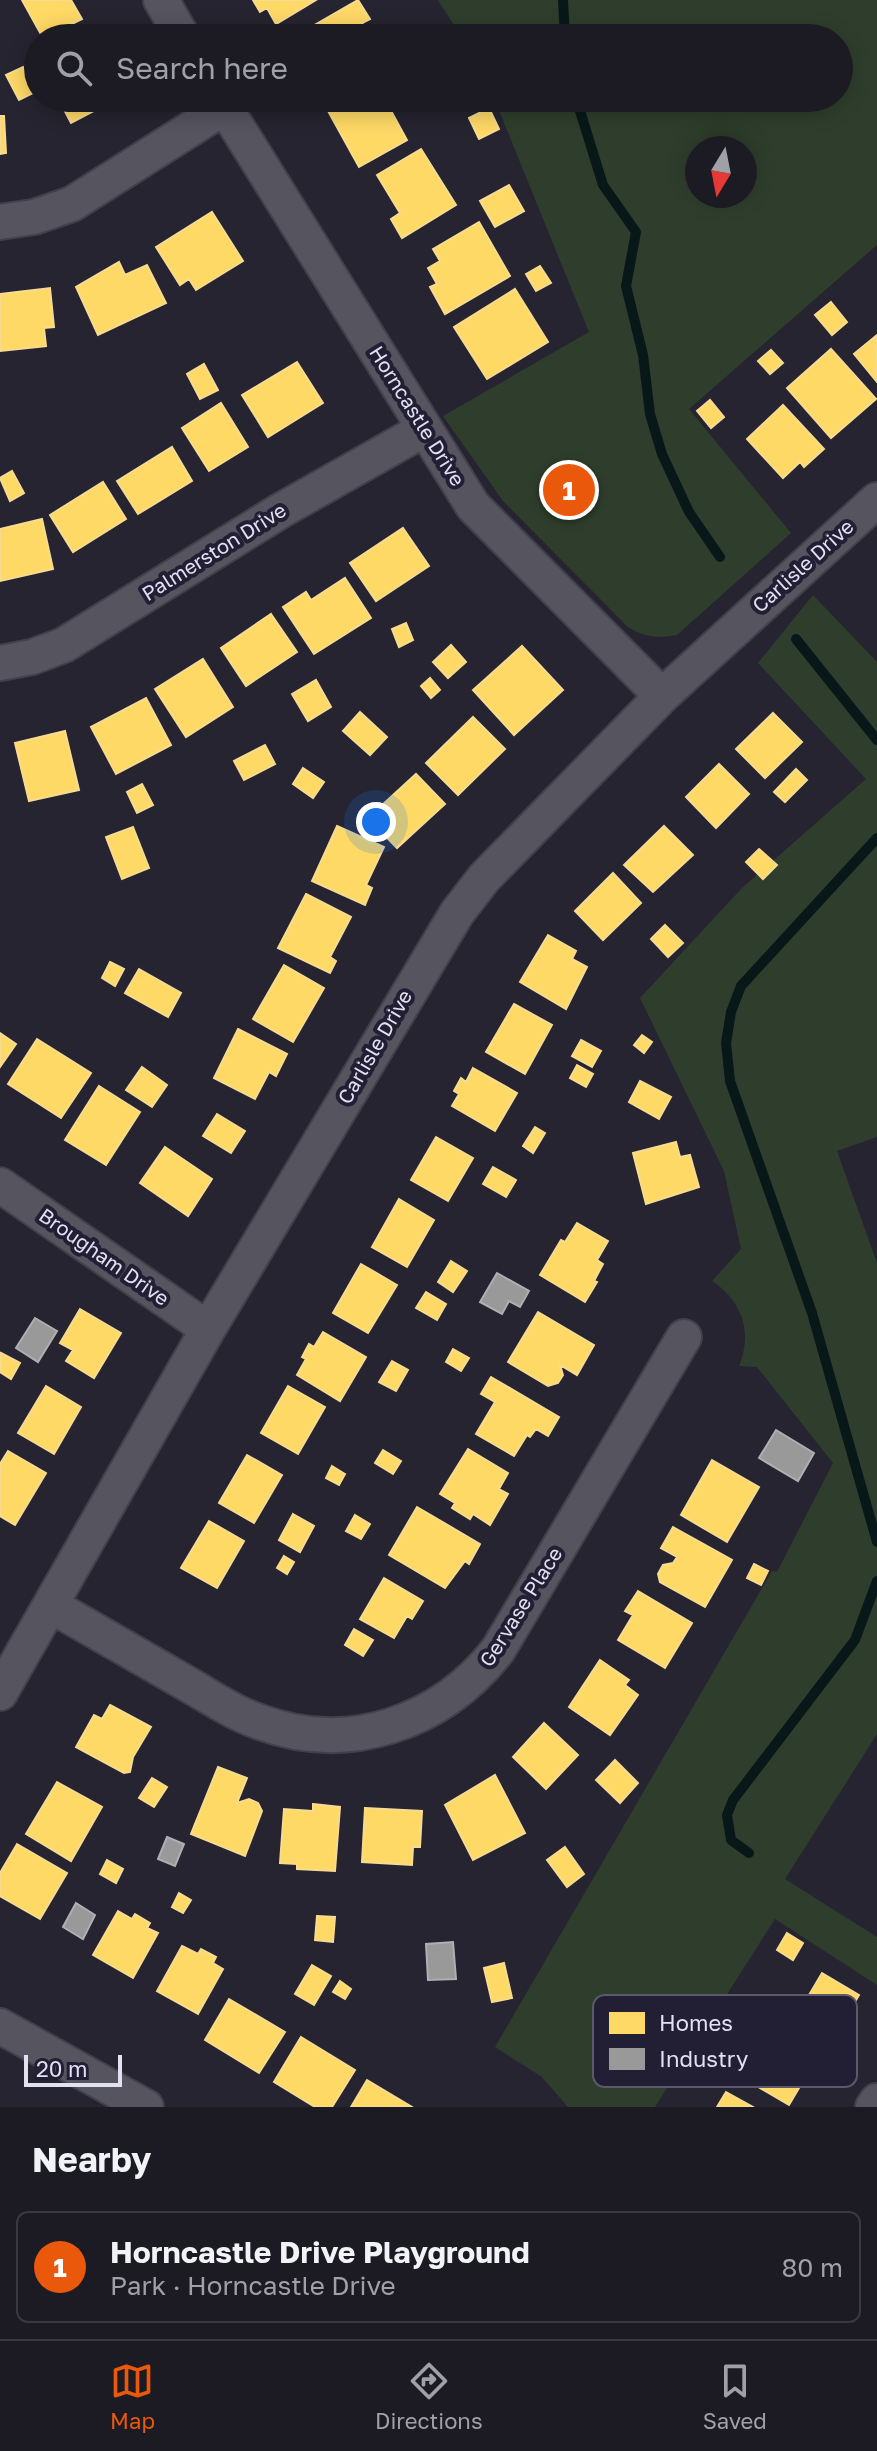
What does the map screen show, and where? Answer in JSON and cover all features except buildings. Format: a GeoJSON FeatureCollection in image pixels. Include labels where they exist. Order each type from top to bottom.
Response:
{"type":"FeatureCollection","features":[{"type":"Feature","properties":{"kind":"street"},"geometry":{"type":"LineString","coordinates":[[161,0],[175,24]]}},
{"type":"Feature","properties":{"kind":"street"},"geometry":{"type":"LineString","coordinates":[[0,222],[34,217],[72,204],[207,112]]}},
{"type":"Feature","properties":{"kind":"street","name":"Horncastle Drive"},"geometry":{"type":"LineString","coordinates":[[228,112],[295,215],[423,430],[473,506],[662,696]]}},
{"type":"Feature","properties":{"kind":"street","name":"Palmerston Drive"},"geometry":{"type":"LineString","coordinates":[[0,663],[32,657],[64,645],[280,511],[423,430]]}},
{"type":"Feature","properties":{"kind":"street","name":"Carlisle Drive"},"geometry":{"type":"LineString","coordinates":[[0,1693],[208,1329],[457,913],[484,878],[662,696],[877,500]]}},
{"type":"Feature","properties":{"kind":"street","name":"Brougham Drive"},"geometry":{"type":"LineString","coordinates":[[0,1185],[208,1329]]}},
{"type":"Feature","properties":{"kind":"street","name":"Gervase Place"},"geometry":{"type":"LineString","coordinates":[[52,1606],[240,1714],[275,1727],[337,1736],[377,1730],[419,1717],[462,1689],[498,1650],[684,1337]]}},
{"type":"Feature","properties":{"kind":"street"},"geometry":{"type":"LineString","coordinates":[[0,2026],[146,2107]]}},
{"type":"Feature","properties":{"kind":"street"},"geometry":{"type":"LineString","coordinates":[[873,2107],[877,2101]]}},
{"type":"Feature","properties":{"kind":"green space"},"geometry":{"type":"Polygon","coordinates":[[[438,0],[877,0],[877,245],[689,409],[791,533],[677,635],[663,637],[640,633],[628,627],[503,501],[443,416],[589,332],[500,112],[853,112],[853,24],[453,24],[438,0]]]}},
{"type":"Feature","properties":{"kind":"green space"},"geometry":{"type":"Polygon","coordinates":[[[813,595],[877,662],[877,1137],[837,1151],[877,1263],[877,1734],[785,1879],[877,1937],[877,1985],[775,1919],[726,1995],[593,1995],[593,2087],[668,2087],[655,2107],[568,2107],[542,2077],[495,2047],[772,1571],[777,1572],[833,1463],[757,1367],[739,1366],[745,1341],[742,1318],[731,1298],[712,1281],[741,1249],[724,1171],[640,998],[742,888],[866,779],[758,663],[813,595]]]}},
{"type":"Feature","properties":{"kind":"waterway"},"geometry":{"type":"LineString","coordinates":[[563,0],[564,24]]}},
{"type":"Feature","properties":{"kind":"waterway"},"geometry":{"type":"LineString","coordinates":[[580,112],[603,185],[636,232],[626,286],[643,355],[650,414],[662,454],[689,512],[720,557]]}},
{"type":"Feature","properties":{"kind":"waterway"},"geometry":{"type":"LineString","coordinates":[[796,639],[877,740]]}},
{"type":"Feature","properties":{"kind":"waterway"},"geometry":{"type":"LineString","coordinates":[[877,838],[741,986],[731,1012],[726,1043],[730,1081],[812,1313],[877,1542]]}},
{"type":"Feature","properties":{"kind":"waterway"},"geometry":{"type":"LineString","coordinates":[[749,1853],[731,1840],[727,1815],[733,1800],[855,1640],[877,1581]]}},
{"type":"Feature","properties":{"kind":"place","name":"Horncastle Drive Playground"},"geometry":{"type":"Point","coordinates":[569,490]}}]}
